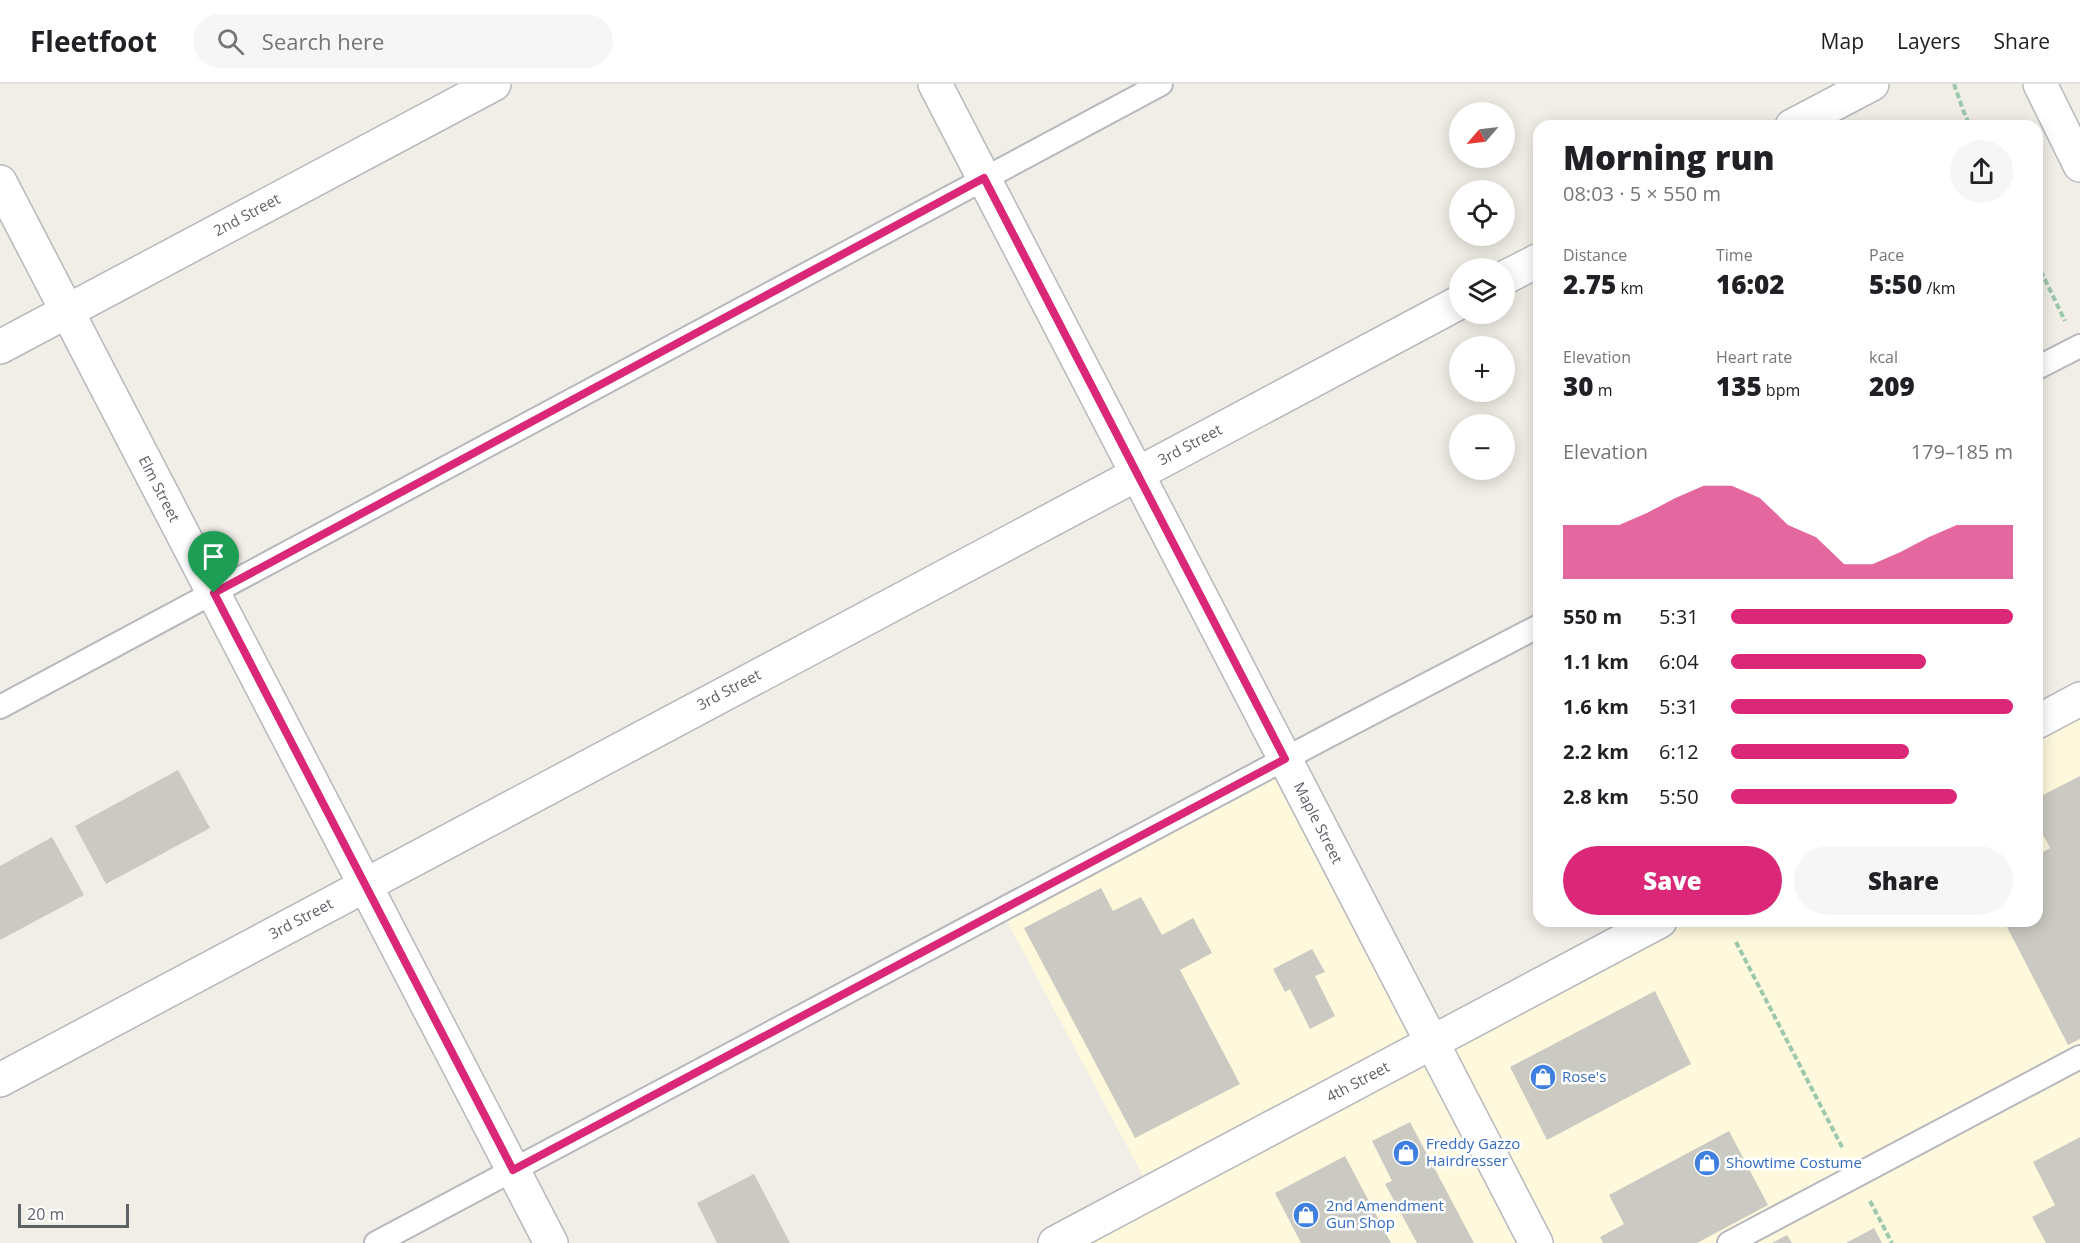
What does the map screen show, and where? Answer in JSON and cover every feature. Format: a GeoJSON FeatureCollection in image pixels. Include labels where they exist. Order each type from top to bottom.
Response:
{"type":"FeatureCollection","features":[{"type":"Feature","properties":{"kind":"street","name":"2nd Street"},"geometry":{"type":"LineString","coordinates":[[0,346],[494,84]]}},
{"type":"Feature","properties":{"kind":"street","name":"Maple Street"},"geometry":{"type":"LineString","coordinates":[[935,84],[1536,1243]]}},
{"type":"Feature","properties":{"kind":"street"},"geometry":{"type":"LineString","coordinates":[[1803,120],[1872,84]]}},
{"type":"Feature","properties":{"kind":"street"},"geometry":{"type":"LineString","coordinates":[[2040,84],[2080,165]]}},
{"type":"Feature","properties":{"kind":"street","name":"Elm Street"},"geometry":{"type":"LineString","coordinates":[[0,182],[551,1243]]}},
{"type":"Feature","properties":{"kind":"street"},"geometry":{"type":"LineString","coordinates":[[1515,272],[1533,263]]}},
{"type":"Feature","properties":{"kind":"street","name":"3rd Street"},"geometry":{"type":"LineString","coordinates":[[0,1080],[1449,308]]}},
{"type":"Feature","properties":{"kind":"street"},"geometry":{"type":"LineString","coordinates":[[2043,719],[2080,699]]}},
{"type":"Feature","properties":{"kind":"street","name":"4th Street"},"geometry":{"type":"LineString","coordinates":[[1055,1243],[1649,927]]}},
{"type":"Feature","properties":{"kind":"lane"},"geometry":{"type":"LineString","coordinates":[[0,707],[1161,84]]}},
{"type":"Feature","properties":{"kind":"lane"},"geometry":{"type":"LineString","coordinates":[[2043,365],[2079,346]]}},
{"type":"Feature","properties":{"kind":"lane"},"geometry":{"type":"LineString","coordinates":[[376,1243],[1285,759],[1533,630]]}},
{"type":"Feature","properties":{"kind":"lane"},"geometry":{"type":"LineString","coordinates":[[1729,1243],[2080,1057]]}},
{"type":"Feature","properties":{"kind":"path"},"geometry":{"type":"LineString","coordinates":[[1954,84],[1967,120]]}},
{"type":"Feature","properties":{"kind":"path"},"geometry":{"type":"LineString","coordinates":[[2043,275],[2079,346]]}},
{"type":"Feature","properties":{"kind":"path"},"geometry":{"type":"LineString","coordinates":[[1736,942],[1892,1243]]}},
{"type":"Feature","properties":{"kind":"shaded area"},"geometry":{"type":"Polygon","coordinates":[[[2080,699],[2080,1243],[1055,1243],[1151,1191],[1001,910],[1285,759],[1432,1042],[1649,927],[2043,927],[2043,719],[2080,699]]]}},
{"type":"Feature","properties":{"kind":"building"},"geometry":{"type":"Polygon","coordinates":[[[178,770],[210,828],[106,884],[75,826],[178,770]]]}},
{"type":"Feature","properties":{"kind":"building"},"geometry":{"type":"Polygon","coordinates":[[[2080,776],[2080,1039],[2068,1045],[2007,927],[2043,927],[2043,852],[2050,848],[2043,835],[2043,795],[2080,776]]]}},
{"type":"Feature","properties":{"kind":"building"},"geometry":{"type":"Polygon","coordinates":[[[52,837],[84,895],[0,940],[0,866],[52,837]]]}},
{"type":"Feature","properties":{"kind":"building"},"geometry":{"type":"Polygon","coordinates":[[[1101,888],[1113,911],[1141,897],[1162,935],[1193,918],[1212,953],[1180,970],[1240,1084],[1135,1138],[1024,928],[1101,888]]]}},
{"type":"Feature","properties":{"kind":"building"},"geometry":{"type":"Polygon","coordinates":[[[1312,949],[1325,972],[1315,976],[1335,1016],[1310,1029],[1290,989],[1285,992],[1273,969],[1312,949]]]}},
{"type":"Feature","properties":{"kind":"building"},"geometry":{"type":"Polygon","coordinates":[[[1655,991],[1691,1064],[1547,1140],[1510,1067],[1655,991]]]}},
{"type":"Feature","properties":{"kind":"building"},"geometry":{"type":"Polygon","coordinates":[[[1410,1122],[1474,1243],[1417,1243],[1385,1184],[1392,1181],[1372,1141],[1410,1122]]]}},
{"type":"Feature","properties":{"kind":"building","name":"Showtime Costume"},"geometry":{"type":"Polygon","coordinates":[[[1729,1131],[1768,1205],[1697,1243],[1603,1243],[1600,1237],[1624,1224],[1609,1195],[1729,1131]]]}},
{"type":"Feature","properties":{"kind":"building"},"geometry":{"type":"Polygon","coordinates":[[[2080,1137],[2080,1243],[2046,1243],[2032,1217],[2055,1205],[2033,1162],[2080,1137]]]}},
{"type":"Feature","properties":{"kind":"building"},"geometry":{"type":"Polygon","coordinates":[[[1345,1156],[1391,1243],[1301,1243],[1275,1193],[1345,1156]]]}},
{"type":"Feature","properties":{"kind":"building"},"geometry":{"type":"Polygon","coordinates":[[[754,1174],[790,1243],[717,1243],[697,1203],[754,1174]]]}},
{"type":"Feature","properties":{"kind":"building"},"geometry":{"type":"Polygon","coordinates":[[[1874,1228],[1882,1243],[1846,1243],[1874,1228]]]}},
{"type":"Feature","properties":{"kind":"building"},"geometry":{"type":"Polygon","coordinates":[[[1787,1235],[1792,1243],[1772,1243],[1787,1235]]]}},
{"type":"Feature","properties":{"kind":"place","name":"Rose's"},"geometry":{"type":"Point","coordinates":[1543,1077]}},
{"type":"Feature","properties":{"kind":"place","name":"Freddy Gazzo Hairdresser"},"geometry":{"type":"Point","coordinates":[1406,1153]}},
{"type":"Feature","properties":{"kind":"place","name":"Showtime Costume"},"geometry":{"type":"Point","coordinates":[1707,1163]}},
{"type":"Feature","properties":{"kind":"place","name":"2nd Amendment Gun Shop"},"geometry":{"type":"Point","coordinates":[1306,1215]}},
{"type":"Feature","properties":{"kind":"route"},"geometry":{"type":"LineString","coordinates":[[984,178],[1285,759],[513,1170],[214,593],[984,178]]}}]}
